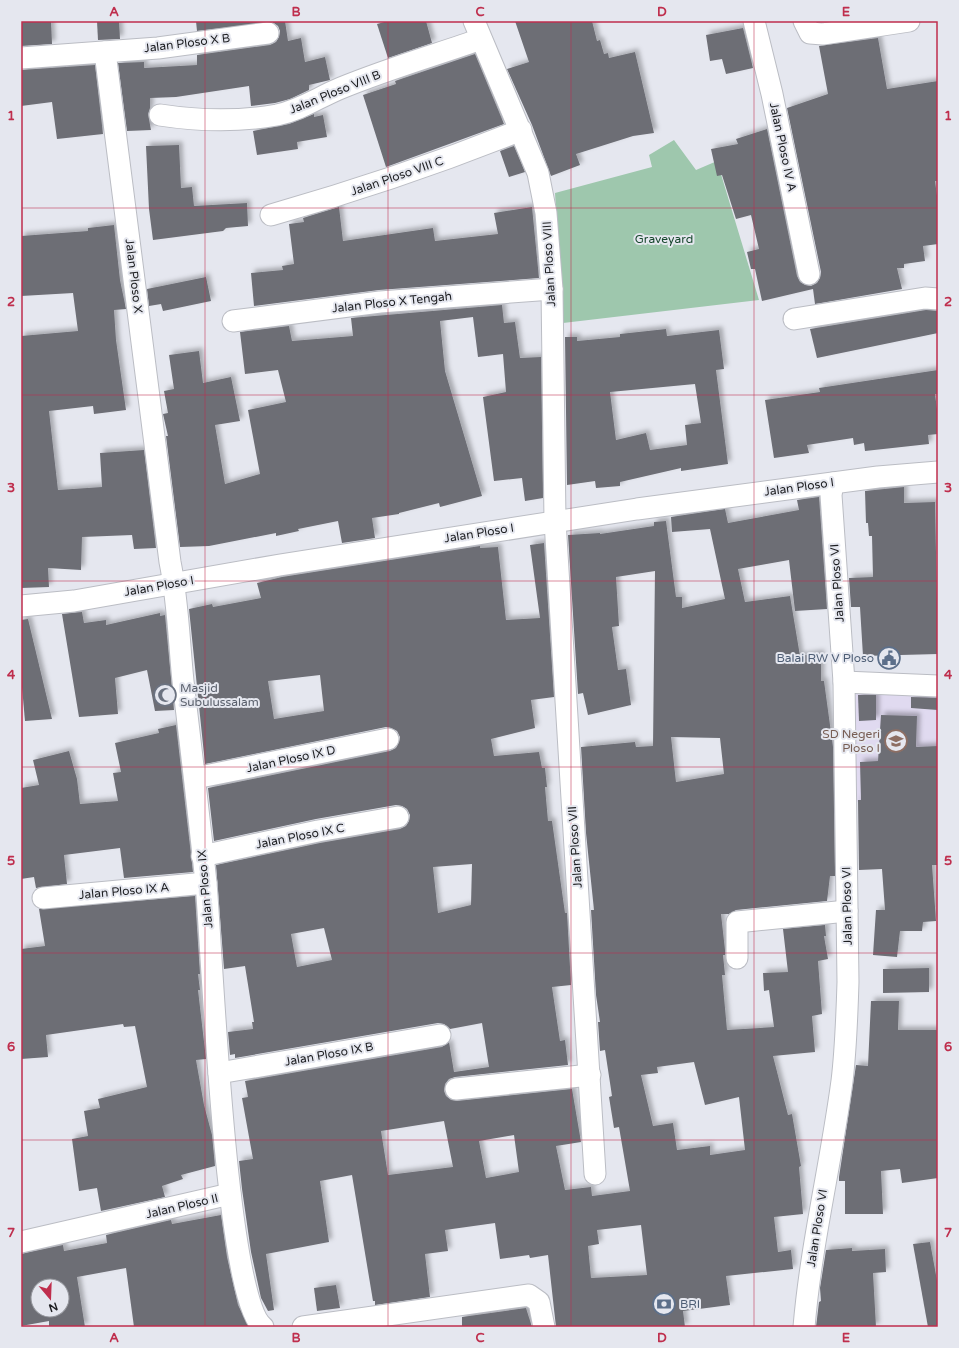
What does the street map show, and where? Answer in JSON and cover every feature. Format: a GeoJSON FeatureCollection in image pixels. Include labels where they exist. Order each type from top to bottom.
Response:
{"type":"FeatureCollection","features":[{"type":"Feature","properties":{"kind":"street","name":"Jalan Ploso IV A"},"geometry":{"type":"LineString","coordinates":[[754,21],[772,94],[809,274]]}},
{"type":"Feature","properties":{"kind":"street"},"geometry":{"type":"LineString","coordinates":[[804,21],[810,33],[823,34],[909,21]]}},
{"type":"Feature","properties":{"kind":"street","name":"Jalan Ploso VIII B"},"geometry":{"type":"LineString","coordinates":[[160,115],[206,120],[277,115],[300,108],[330,92],[360,81],[478,30]]}},
{"type":"Feature","properties":{"kind":"street","name":"Jalan Ploso VIII"},"geometry":{"type":"LineString","coordinates":[[478,30],[521,130],[538,173],[542,191],[549,242],[552,288],[555,521]]}},
{"type":"Feature","properties":{"kind":"street","name":"Jalan Ploso X B"},"geometry":{"type":"LineString","coordinates":[[105,52],[158,48],[268,33]]}},
{"type":"Feature","properties":{"kind":"street"},"geometry":{"type":"LineString","coordinates":[[21,58],[105,52]]}},
{"type":"Feature","properties":{"kind":"street","name":"Jalan Ploso X"},"geometry":{"type":"LineString","coordinates":[[105,52],[170,562],[175,583]]}},
{"type":"Feature","properties":{"kind":"street","name":"Jalan Ploso VIII C"},"geometry":{"type":"LineString","coordinates":[[271,215],[393,178],[451,158],[521,130]]}},
{"type":"Feature","properties":{"kind":"street","name":"Jalan Ploso X Tengah"},"geometry":{"type":"LineString","coordinates":[[233,321],[380,302],[552,288]]}},
{"type":"Feature","properties":{"kind":"street"},"geometry":{"type":"LineString","coordinates":[[794,319],[925,298],[938,299]]}},
{"type":"Feature","properties":{"kind":"street","name":"Jalan Ploso I"},"geometry":{"type":"LineString","coordinates":[[21,606],[74,601],[555,521],[833,483],[938,472]]}},
{"type":"Feature","properties":{"kind":"street","name":"Jalan Ploso VI"},"geometry":{"type":"LineString","coordinates":[[804,1327],[815,1241],[845,1053],[848,982],[844,682],[831,495],[833,483]]}},
{"type":"Feature","properties":{"kind":"street","name":"Jalan Ploso VII"},"geometry":{"type":"LineString","coordinates":[[555,521],[595,1174]]}},
{"type":"Feature","properties":{"kind":"street","name":"Jalan Ploso IX"},"geometry":{"type":"LineString","coordinates":[[175,583],[181,661],[206,883],[219,1073],[230,1194]]}},
{"type":"Feature","properties":{"kind":"street"},"geometry":{"type":"LineString","coordinates":[[844,682],[938,686]]}},
{"type":"Feature","properties":{"kind":"street","name":"Jalan Ploso IX D"},"geometry":{"type":"LineString","coordinates":[[195,778],[388,739]]}},
{"type":"Feature","properties":{"kind":"street","name":"Jalan Ploso IX C"},"geometry":{"type":"LineString","coordinates":[[202,856],[318,831],[398,817]]}},
{"type":"Feature","properties":{"kind":"street","name":"Jalan Ploso IX A"},"geometry":{"type":"LineString","coordinates":[[43,898],[206,883]]}},
{"type":"Feature","properties":{"kind":"street"},"geometry":{"type":"LineString","coordinates":[[737,958],[737,922],[847,911]]}},
{"type":"Feature","properties":{"kind":"street","name":"Jalan Ploso IX B"},"geometry":{"type":"LineString","coordinates":[[219,1073],[440,1035]]}},
{"type":"Feature","properties":{"kind":"street"},"geometry":{"type":"LineString","coordinates":[[456,1089],[590,1075]]}},
{"type":"Feature","properties":{"kind":"street","name":"Jalan Ploso II"},"geometry":{"type":"LineString","coordinates":[[21,1242],[230,1194],[248,1300],[257,1321],[263,1327]]}},
{"type":"Feature","properties":{"kind":"street"},"geometry":{"type":"LineString","coordinates":[[303,1327],[529,1295],[540,1302],[544,1327]]}},
{"type":"Feature","properties":{"kind":"shaded area","name":"SD Negeri Ploso I"},"geometry":{"type":"Polygon","coordinates":[[[852,679],[938,682],[938,799],[854,802],[852,679]]]}},
{"type":"Feature","properties":{"kind":"green space","name":"Graveyard"},"geometry":{"type":"Polygon","coordinates":[[[674,140],[696,170],[717,161],[759,300],[563,323],[555,193],[652,167],[649,155],[674,140]]]}},
{"type":"Feature","properties":{"kind":"building"},"geometry":{"type":"Polygon","coordinates":[[[21,21],[51,21],[52,44],[21,46],[21,21]]]}},
{"type":"Feature","properties":{"kind":"building"},"geometry":{"type":"Polygon","coordinates":[[[97,21],[119,21],[120,39],[98,40],[97,21]]]}},
{"type":"Feature","properties":{"kind":"building"},"geometry":{"type":"Polygon","coordinates":[[[196,21],[285,21],[288,41],[301,38],[305,62],[325,57],[330,80],[309,85],[309,90],[290,99],[275,103],[251,106],[249,86],[176,97],[150,98],[150,108],[148,114],[151,130],[127,131],[118,63],[144,62],[144,68],[197,65],[197,55],[270,45],[276,42],[280,31],[278,26],[272,22],[197,31],[196,21]]]}},
{"type":"Feature","properties":{"kind":"building"},"geometry":{"type":"Polygon","coordinates":[[[388,21],[426,21],[432,43],[388,58],[377,24],[388,21]]]}},
{"type":"Feature","properties":{"kind":"building"},"geometry":{"type":"Polygon","coordinates":[[[515,21],[592,21],[597,41],[600,40],[604,54],[608,53],[609,58],[635,52],[654,133],[633,136],[576,154],[580,165],[551,176],[532,125],[507,69],[529,62],[515,21]]]}},
{"type":"Feature","properties":{"kind":"building"},"geometry":{"type":"Polygon","coordinates":[[[743,28],[753,68],[726,74],[722,59],[710,61],[706,35],[743,28]]]}},
{"type":"Feature","properties":{"kind":"building"},"geometry":{"type":"Polygon","coordinates":[[[878,38],[887,89],[938,81],[938,181],[935,181],[938,203],[938,244],[923,246],[925,261],[904,264],[904,268],[897,268],[902,289],[815,304],[813,289],[762,301],[755,269],[751,269],[747,252],[759,249],[751,215],[736,219],[722,175],[717,176],[711,149],[738,144],[736,139],[767,129],[797,276],[800,282],[805,285],[811,286],[817,283],[821,272],[787,108],[828,94],[819,46],[878,38]]]}},
{"type":"Feature","properties":{"kind":"building"},"geometry":{"type":"Polygon","coordinates":[[[475,54],[504,124],[386,167],[363,95],[396,84],[395,81],[475,54]]]}},
{"type":"Feature","properties":{"kind":"building"},"geometry":{"type":"Polygon","coordinates":[[[95,65],[103,134],[57,139],[52,102],[21,106],[21,70],[95,65]]]}},
{"type":"Feature","properties":{"kind":"building"},"geometry":{"type":"Polygon","coordinates":[[[314,114],[314,117],[323,115],[327,137],[297,142],[298,149],[257,155],[253,131],[289,124],[314,114]]]}},
{"type":"Feature","properties":{"kind":"building"},"geometry":{"type":"Polygon","coordinates":[[[179,145],[181,188],[192,187],[194,206],[247,203],[248,226],[226,228],[223,231],[153,240],[149,209],[146,146],[179,145]]]}},
{"type":"Feature","properties":{"kind":"building"},"geometry":{"type":"Polygon","coordinates":[[[514,146],[525,172],[509,177],[500,151],[514,146]]]}},
{"type":"Feature","properties":{"kind":"building"},"geometry":{"type":"Polygon","coordinates":[[[339,207],[343,241],[433,228],[435,241],[498,234],[494,213],[532,207],[539,278],[379,290],[254,306],[251,273],[283,270],[282,266],[294,264],[289,224],[304,222],[303,218],[339,207]]]}},
{"type":"Feature","properties":{"kind":"building"},"geometry":{"type":"Polygon","coordinates":[[[114,225],[120,280],[126,309],[114,310],[116,340],[126,410],[94,414],[93,406],[49,411],[58,490],[102,487],[100,453],[144,450],[156,548],[134,549],[132,535],[82,537],[81,570],[48,568],[49,587],[21,588],[21,336],[78,331],[73,293],[21,296],[21,236],[88,231],[88,228],[114,225]]]}},
{"type":"Feature","properties":{"kind":"building"},"geometry":{"type":"Polygon","coordinates":[[[206,277],[211,301],[163,311],[161,304],[149,306],[147,289],[206,277]]]}},
{"type":"Feature","properties":{"kind":"building"},"geometry":{"type":"Polygon","coordinates":[[[502,305],[504,323],[515,322],[520,358],[541,357],[543,498],[525,501],[522,478],[494,481],[483,397],[506,392],[503,354],[478,357],[473,317],[440,321],[445,371],[482,496],[440,507],[439,503],[399,514],[372,518],[375,538],[342,543],[338,521],[298,529],[299,531],[276,536],[276,533],[209,546],[180,547],[166,436],[168,436],[163,414],[168,413],[164,391],[174,389],[169,355],[199,351],[203,383],[231,377],[240,421],[215,425],[225,484],[260,474],[248,410],[286,402],[278,370],[245,374],[240,332],[289,326],[292,341],[353,336],[351,318],[502,305]]]}},
{"type":"Feature","properties":{"kind":"building"},"geometry":{"type":"Polygon","coordinates":[[[926,310],[938,311],[938,333],[817,358],[810,329],[926,310]]]}},
{"type":"Feature","properties":{"kind":"building"},"geometry":{"type":"Polygon","coordinates":[[[666,329],[667,336],[719,330],[724,369],[716,370],[728,464],[681,471],[681,468],[620,482],[620,486],[596,488],[595,481],[567,485],[565,337],[577,337],[577,341],[620,337],[620,334],[666,329]],[[695,384],[610,392],[616,440],[646,433],[650,450],[687,445],[685,425],[701,423],[695,384]]]}},
{"type":"Feature","properties":{"kind":"building"},"geometry":{"type":"Polygon","coordinates":[[[938,370],[938,394],[935,394],[938,417],[938,434],[928,435],[929,444],[865,451],[864,443],[854,445],[853,438],[807,445],[809,453],[774,458],[765,400],[820,392],[819,388],[938,370]]]}},
{"type":"Feature","properties":{"kind":"building"},"geometry":{"type":"Polygon","coordinates":[[[904,487],[904,503],[935,502],[938,654],[863,656],[860,607],[851,607],[849,578],[873,577],[872,536],[869,536],[868,523],[866,523],[865,491],[904,487]]]}},
{"type":"Feature","properties":{"kind":"building"},"geometry":{"type":"Polygon","coordinates":[[[819,497],[827,609],[795,611],[789,560],[738,569],[745,602],[790,596],[800,656],[821,653],[821,681],[824,681],[833,747],[835,876],[830,876],[827,901],[736,910],[729,914],[721,914],[725,950],[725,955],[723,955],[725,975],[722,975],[727,1030],[774,1027],[769,990],[764,991],[763,973],[788,972],[783,929],[825,925],[826,936],[824,936],[828,959],[818,961],[822,1014],[812,1016],[815,1052],[773,1056],[788,1115],[792,1114],[801,1166],[799,1167],[803,1214],[774,1217],[778,1252],[791,1250],[793,1269],[726,1276],[730,1305],[683,1311],[685,1327],[556,1327],[548,1255],[530,1258],[529,1255],[500,1259],[495,1223],[445,1230],[448,1251],[425,1254],[430,1297],[375,1305],[375,1301],[373,1301],[352,1175],[320,1181],[329,1242],[266,1254],[274,1310],[268,1311],[261,1298],[251,1252],[239,1161],[253,1159],[242,1098],[248,1097],[245,1081],[442,1047],[449,1042],[454,1072],[489,1067],[482,1023],[450,1029],[444,1024],[438,1023],[235,1058],[235,1054],[230,1055],[228,1032],[253,1029],[252,1022],[254,1022],[245,966],[224,969],[216,865],[320,843],[400,829],[406,826],[410,815],[407,809],[396,805],[316,819],[214,841],[208,788],[390,751],[396,748],[400,737],[397,731],[386,727],[205,764],[189,609],[212,604],[213,607],[261,598],[257,583],[282,577],[480,546],[480,548],[498,547],[506,620],[540,618],[530,545],[544,543],[554,697],[531,700],[535,728],[491,739],[494,756],[539,752],[542,768],[545,768],[548,821],[552,821],[565,913],[567,913],[571,985],[552,987],[560,1041],[565,1040],[568,1065],[455,1077],[449,1079],[445,1084],[444,1091],[446,1096],[451,1100],[457,1101],[572,1089],[581,1142],[556,1146],[565,1190],[591,1187],[592,1196],[630,1191],[619,1127],[614,1128],[609,1097],[612,1096],[605,1050],[600,1051],[598,1022],[600,1022],[596,995],[591,910],[594,910],[586,833],[581,747],[635,742],[636,747],[653,746],[655,571],[616,577],[619,626],[612,627],[618,670],[626,669],[631,705],[588,715],[583,693],[578,694],[568,535],[600,534],[654,526],[654,522],[666,521],[676,597],[682,597],[682,608],[725,599],[710,529],[672,532],[671,517],[725,509],[728,523],[799,510],[797,500],[819,497]],[[320,675],[268,681],[274,719],[324,711],[320,675]],[[671,737],[676,782],[724,774],[720,738],[671,737]],[[472,864],[433,867],[438,913],[471,905],[472,864]],[[324,928],[291,934],[297,967],[332,960],[324,928]],[[694,1062],[657,1067],[658,1073],[641,1075],[653,1126],[673,1123],[677,1150],[710,1146],[710,1155],[745,1150],[739,1097],[705,1105],[694,1062]],[[444,1121],[381,1131],[388,1175],[453,1167],[444,1121]],[[514,1135],[479,1141],[486,1178],[519,1172],[514,1135]],[[641,1225],[597,1230],[599,1244],[588,1246],[591,1278],[647,1275],[641,1225]]]}},
{"type":"Feature","properties":{"kind":"building"},"geometry":{"type":"Polygon","coordinates":[[[82,612],[84,623],[106,620],[106,625],[160,613],[160,616],[165,615],[174,710],[155,711],[147,670],[115,678],[118,714],[79,717],[62,614],[82,612]]]}},
{"type":"Feature","properties":{"kind":"building"},"geometry":{"type":"Polygon","coordinates":[[[28,619],[52,719],[25,721],[21,676],[21,620],[28,619]]]}},
{"type":"Feature","properties":{"kind":"building"},"geometry":{"type":"Polygon","coordinates":[[[858,695],[876,695],[876,720],[859,721],[858,695]]]}},
{"type":"Feature","properties":{"kind":"building"},"geometry":{"type":"Polygon","coordinates":[[[911,697],[938,698],[938,710],[911,708],[911,697]]]}},
{"type":"Feature","properties":{"kind":"building"},"geometry":{"type":"Polygon","coordinates":[[[881,715],[917,716],[916,747],[938,746],[938,865],[932,865],[936,921],[923,922],[922,931],[900,931],[897,957],[873,955],[876,910],[885,910],[882,869],[859,870],[858,800],[861,800],[860,762],[878,761],[881,715]]]}},
{"type":"Feature","properties":{"kind":"building"},"geometry":{"type":"Polygon","coordinates":[[[176,725],[193,872],[124,878],[120,848],[64,855],[67,884],[36,888],[34,877],[21,879],[21,788],[39,785],[33,760],[69,751],[77,779],[80,804],[118,801],[113,773],[121,772],[115,743],[159,733],[158,729],[176,725]]]}},
{"type":"Feature","properties":{"kind":"building"},"geometry":{"type":"Polygon","coordinates":[[[195,896],[200,974],[198,974],[200,990],[198,990],[206,1059],[196,1060],[204,1105],[212,1135],[215,1166],[181,1175],[183,1179],[162,1186],[165,1197],[101,1211],[97,1188],[79,1191],[72,1139],[88,1136],[84,1111],[100,1108],[98,1099],[147,1087],[135,1026],[124,1027],[123,1024],[46,1035],[48,1057],[21,1059],[21,949],[45,946],[39,909],[195,896]]]}},
{"type":"Feature","properties":{"kind":"building"},"geometry":{"type":"Polygon","coordinates":[[[929,968],[929,992],[883,993],[883,969],[929,968]]]}},
{"type":"Feature","properties":{"kind":"building"},"geometry":{"type":"Polygon","coordinates":[[[871,1001],[899,1001],[898,1030],[938,1030],[938,1178],[902,1183],[900,1169],[881,1171],[883,1214],[845,1214],[845,1181],[839,1181],[839,1177],[856,1065],[868,1066],[871,1001]]]}},
{"type":"Feature","properties":{"kind":"building"},"geometry":{"type":"Polygon","coordinates":[[[221,1215],[227,1257],[238,1305],[249,1327],[134,1327],[126,1268],[77,1277],[85,1327],[49,1327],[49,1321],[21,1326],[21,1254],[63,1245],[64,1251],[107,1243],[106,1235],[171,1220],[172,1224],[221,1215]]]}},
{"type":"Feature","properties":{"kind":"building"},"geometry":{"type":"Polygon","coordinates":[[[930,1242],[938,1286],[938,1327],[928,1327],[913,1244],[930,1242]]]}},
{"type":"Feature","properties":{"kind":"building"},"geometry":{"type":"Polygon","coordinates":[[[852,1248],[852,1251],[885,1249],[886,1272],[873,1273],[876,1327],[816,1327],[819,1302],[821,1301],[820,1288],[826,1250],[852,1248]]]}},
{"type":"Feature","properties":{"kind":"building"},"geometry":{"type":"Polygon","coordinates":[[[336,1285],[340,1308],[317,1311],[314,1288],[336,1285]]]}},
{"type":"Feature","properties":{"kind":"building"},"geometry":{"type":"Polygon","coordinates":[[[526,1308],[532,1327],[462,1327],[462,1317],[526,1308]]]}},
{"type":"Feature","properties":{"kind":"place","name":"Balai RW V Ploso"},"geometry":{"type":"Point","coordinates":[889,658]}},
{"type":"Feature","properties":{"kind":"place","name":"Masjid Subulussalam"},"geometry":{"type":"Point","coordinates":[165,695]}},
{"type":"Feature","properties":{"kind":"place","name":"SD Negeri Ploso I"},"geometry":{"type":"Point","coordinates":[896,741]}},
{"type":"Feature","properties":{"kind":"place","name":"BRI"},"geometry":{"type":"Point","coordinates":[664,1304]}}]}
